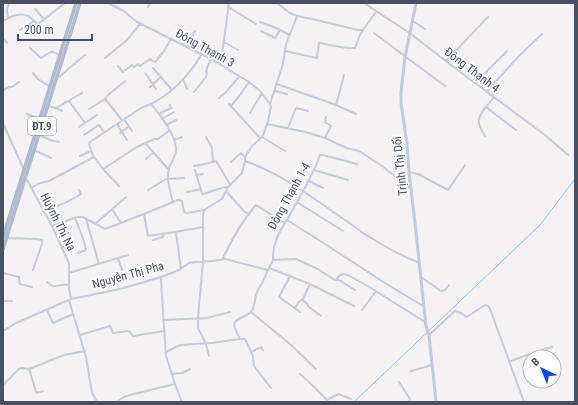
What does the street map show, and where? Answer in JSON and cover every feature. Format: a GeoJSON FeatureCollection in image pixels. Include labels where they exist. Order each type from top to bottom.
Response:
{"type":"FeatureCollection","features":[{"type":"Feature","properties":{"kind":"main road","name":"ĐT.9"},"geometry":{"type":"LineString","coordinates":[[3,249],[24,171],[76,3]]}},
{"type":"Feature","properties":{"kind":"main road","name":"ĐT.9"},"geometry":{"type":"LineString","coordinates":[[5,237],[26,178],[80,3]]}},
{"type":"Feature","properties":{"kind":"main road","name":"Trịnh Thị Dối"},"geometry":{"type":"LineString","coordinates":[[416,3],[411,34],[405,57],[401,104],[407,144],[425,322],[429,335],[436,402]]}},
{"type":"Feature","properties":{"kind":"street"},"geometry":{"type":"LineString","coordinates":[[8,18],[7,10],[9,3]]}},
{"type":"Feature","properties":{"kind":"street"},"geometry":{"type":"LineString","coordinates":[[3,21],[15,15],[21,14],[27,16],[38,24],[65,3]]}},
{"type":"Feature","properties":{"kind":"street","name":"Đông Thạnh 3"},"geometry":{"type":"LineString","coordinates":[[108,3],[126,12],[140,24],[202,54],[249,82],[262,93],[270,104]]}},
{"type":"Feature","properties":{"kind":"street"},"geometry":{"type":"LineString","coordinates":[[148,7],[150,3]]}},
{"type":"Feature","properties":{"kind":"street"},"geometry":{"type":"LineString","coordinates":[[219,64],[222,54],[228,3]]}},
{"type":"Feature","properties":{"kind":"street"},"geometry":{"type":"LineString","coordinates":[[277,3],[290,13],[297,16],[363,30]]}},
{"type":"Feature","properties":{"kind":"street","name":"Đông Thạnh 4"},"geometry":{"type":"LineString","coordinates":[[364,3],[411,34],[568,154]]}},
{"type":"Feature","properties":{"kind":"street"},"geometry":{"type":"LineString","coordinates":[[228,7],[256,24]]}},
{"type":"Feature","properties":{"kind":"street"},"geometry":{"type":"LineString","coordinates":[[35,9],[44,19]]}},
{"type":"Feature","properties":{"kind":"street"},"geometry":{"type":"LineString","coordinates":[[285,51],[317,58],[319,43],[338,47],[355,48],[360,35],[376,11]]}},
{"type":"Feature","properties":{"kind":"street"},"geometry":{"type":"LineString","coordinates":[[52,226],[75,218],[83,217],[105,229],[178,200],[182,201],[184,212],[187,213],[204,210],[222,199],[230,184],[242,173],[246,156],[252,146],[261,138],[267,124],[271,107],[270,104],[283,64],[285,51],[297,16]]}},
{"type":"Feature","properties":{"kind":"street"},"geometry":{"type":"LineString","coordinates":[[446,61],[488,16]]}},
{"type":"Feature","properties":{"kind":"street"},"geometry":{"type":"LineString","coordinates":[[20,30],[34,21]]}},
{"type":"Feature","properties":{"kind":"street"},"geometry":{"type":"LineString","coordinates":[[413,21],[425,29]]}},
{"type":"Feature","properties":{"kind":"street"},"geometry":{"type":"LineString","coordinates":[[260,22],[290,35]]}},
{"type":"Feature","properties":{"kind":"street"},"geometry":{"type":"LineString","coordinates":[[105,58],[128,40],[140,24]]}},
{"type":"Feature","properties":{"kind":"street"},"geometry":{"type":"LineString","coordinates":[[261,30],[275,38],[280,30]]}},
{"type":"Feature","properties":{"kind":"street"},"geometry":{"type":"LineString","coordinates":[[188,47],[195,31]]}},
{"type":"Feature","properties":{"kind":"street"},"geometry":{"type":"LineString","coordinates":[[374,33],[445,86]]}},
{"type":"Feature","properties":{"kind":"street"},"geometry":{"type":"LineString","coordinates":[[486,92],[542,34]]}},
{"type":"Feature","properties":{"kind":"street"},"geometry":{"type":"LineString","coordinates":[[3,38],[6,43]]}},
{"type":"Feature","properties":{"kind":"street"},"geometry":{"type":"LineString","coordinates":[[118,66],[123,72],[132,65],[134,67],[138,64],[140,66],[150,58],[155,62],[164,52],[172,39]]}},
{"type":"Feature","properties":{"kind":"street"},"geometry":{"type":"LineString","coordinates":[[223,42],[238,50]]}},
{"type":"Feature","properties":{"kind":"street"},"geometry":{"type":"LineString","coordinates":[[30,48],[40,58],[52,51],[60,55]]}},
{"type":"Feature","properties":{"kind":"street"},"geometry":{"type":"LineString","coordinates":[[475,83],[507,51]]}},
{"type":"Feature","properties":{"kind":"street"},"geometry":{"type":"LineString","coordinates":[[119,186],[94,157],[88,144],[141,108],[161,99],[183,79],[202,54]]}},
{"type":"Feature","properties":{"kind":"street"},"geometry":{"type":"LineString","coordinates":[[57,76],[59,77],[85,55]]}},
{"type":"Feature","properties":{"kind":"street"},"geometry":{"type":"LineString","coordinates":[[194,92],[206,77],[208,72],[206,72],[207,68],[211,59]]}},
{"type":"Feature","properties":{"kind":"street"},"geometry":{"type":"LineString","coordinates":[[153,68],[172,90]]}},
{"type":"Feature","properties":{"kind":"street"},"geometry":{"type":"LineString","coordinates":[[33,73],[38,80],[50,86]]}},
{"type":"Feature","properties":{"kind":"street"},"geometry":{"type":"LineString","coordinates":[[145,73],[156,89]]}},
{"type":"Feature","properties":{"kind":"street"},"geometry":{"type":"LineString","coordinates":[[336,105],[344,75]]}},
{"type":"Feature","properties":{"kind":"street"},"geometry":{"type":"LineString","coordinates":[[150,87],[162,77]]}},
{"type":"Feature","properties":{"kind":"street"},"geometry":{"type":"LineString","coordinates":[[219,98],[239,77]]}},
{"type":"Feature","properties":{"kind":"street"},"geometry":{"type":"LineString","coordinates":[[183,79],[187,89]]}},
{"type":"Feature","properties":{"kind":"street"},"geometry":{"type":"LineString","coordinates":[[89,109],[105,99],[125,81]]}},
{"type":"Feature","properties":{"kind":"street"},"geometry":{"type":"LineString","coordinates":[[3,90],[12,87],[19,82]]}},
{"type":"Feature","properties":{"kind":"street"},"geometry":{"type":"LineString","coordinates":[[249,82],[230,105],[261,138],[267,139],[285,151]]}},
{"type":"Feature","properties":{"kind":"street"},"geometry":{"type":"LineString","coordinates":[[277,84],[336,105],[356,114]]}},
{"type":"Feature","properties":{"kind":"street"},"geometry":{"type":"LineString","coordinates":[[275,91],[287,94]]}},
{"type":"Feature","properties":{"kind":"street"},"geometry":{"type":"LineString","coordinates":[[56,108],[82,93]]}},
{"type":"Feature","properties":{"kind":"street"},"geometry":{"type":"LineString","coordinates":[[250,113],[262,93]]}},
{"type":"Feature","properties":{"kind":"street"},"geometry":{"type":"LineString","coordinates":[[485,136],[479,118],[481,113],[494,98]]}},
{"type":"Feature","properties":{"kind":"street"},"geometry":{"type":"LineString","coordinates":[[105,99],[132,131]]}},
{"type":"Feature","properties":{"kind":"street"},"geometry":{"type":"LineString","coordinates":[[69,101],[85,123]]}},
{"type":"Feature","properties":{"kind":"street"},"geometry":{"type":"LineString","coordinates":[[151,104],[159,114],[174,140],[176,152],[169,170],[169,187],[173,202]]}},
{"type":"Feature","properties":{"kind":"street"},"geometry":{"type":"LineString","coordinates":[[159,114],[171,108],[170,105]]}},
{"type":"Feature","properties":{"kind":"street"},"geometry":{"type":"LineString","coordinates":[[48,106],[56,108],[62,112]]}},
{"type":"Feature","properties":{"kind":"street"},"geometry":{"type":"LineString","coordinates":[[486,107],[516,130]]}},
{"type":"Feature","properties":{"kind":"street"},"geometry":{"type":"LineString","coordinates":[[288,128],[296,108],[308,111]]}},
{"type":"Feature","properties":{"kind":"street"},"geometry":{"type":"LineString","coordinates":[[162,119],[174,112]]}},
{"type":"Feature","properties":{"kind":"street"},"geometry":{"type":"LineString","coordinates":[[27,114],[40,119]]}},
{"type":"Feature","properties":{"kind":"street"},"geometry":{"type":"LineString","coordinates":[[79,127],[98,115]]}},
{"type":"Feature","properties":{"kind":"street"},"geometry":{"type":"LineString","coordinates":[[325,138],[331,126],[325,122],[326,117]]}},
{"type":"Feature","properties":{"kind":"street"},"geometry":{"type":"LineString","coordinates":[[166,125],[176,120]]}},
{"type":"Feature","properties":{"kind":"street"},"geometry":{"type":"LineString","coordinates":[[3,124],[24,171]]}},
{"type":"Feature","properties":{"kind":"street"},"geometry":{"type":"LineString","coordinates":[[117,124],[127,140]]}},
{"type":"Feature","properties":{"kind":"street"},"geometry":{"type":"LineString","coordinates":[[267,124],[325,138],[347,148],[363,153],[382,166],[411,190]]}},
{"type":"Feature","properties":{"kind":"street"},"geometry":{"type":"LineString","coordinates":[[84,135],[99,125],[104,132]]}},
{"type":"Feature","properties":{"kind":"street"},"geometry":{"type":"LineString","coordinates":[[121,132],[128,127]]}},
{"type":"Feature","properties":{"kind":"street"},"geometry":{"type":"LineString","coordinates":[[103,169],[145,143],[158,139],[169,130]]}},
{"type":"Feature","properties":{"kind":"street"},"geometry":{"type":"LineString","coordinates":[[39,135],[52,141],[59,142]]}},
{"type":"Feature","properties":{"kind":"street"},"geometry":{"type":"LineString","coordinates":[[174,140],[182,137]]}},
{"type":"Feature","properties":{"kind":"street"},"geometry":{"type":"LineString","coordinates":[[206,137],[212,148],[213,162]]}},
{"type":"Feature","properties":{"kind":"street"},"geometry":{"type":"LineString","coordinates":[[145,143],[169,170]]}},
{"type":"Feature","properties":{"kind":"street"},"geometry":{"type":"LineString","coordinates":[[34,150],[51,158]]}},
{"type":"Feature","properties":{"kind":"street"},"geometry":{"type":"LineString","coordinates":[[80,156],[91,151]]}},
{"type":"Feature","properties":{"kind":"street"},"geometry":{"type":"LineString","coordinates":[[146,159],[153,153]]}},
{"type":"Feature","properties":{"kind":"street"},"geometry":{"type":"LineString","coordinates":[[231,162],[241,153],[246,156]]}},
{"type":"Feature","properties":{"kind":"street","name":"Đông Thạnh 1-4"},"geometry":{"type":"LineString","coordinates":[[272,260],[274,244],[278,233],[309,181],[320,155],[323,154],[357,164]]}},
{"type":"Feature","properties":{"kind":"street"},"geometry":{"type":"LineString","coordinates":[[31,188],[42,182],[49,181],[94,157]]}},
{"type":"Feature","properties":{"kind":"street"},"geometry":{"type":"LineString","coordinates":[[194,166],[200,166],[216,161],[230,184]]}},
{"type":"Feature","properties":{"kind":"street"},"geometry":{"type":"LineString","coordinates":[[245,161],[259,166],[284,179],[372,239],[419,263]]}},
{"type":"Feature","properties":{"kind":"street"},"geometry":{"type":"LineString","coordinates":[[409,172],[418,174],[448,190],[465,165]]}},
{"type":"Feature","properties":{"kind":"street"},"geometry":{"type":"LineString","coordinates":[[195,170],[202,194],[222,187],[228,187]]}},
{"type":"Feature","properties":{"kind":"street"},"geometry":{"type":"LineString","coordinates":[[314,170],[348,180]]}},
{"type":"Feature","properties":{"kind":"street"},"geometry":{"type":"LineString","coordinates":[[197,175],[203,174]]}},
{"type":"Feature","properties":{"kind":"street","name":"Huỳnh Thị Na"},"geometry":{"type":"LineString","coordinates":[[26,178],[52,226],[69,263],[70,299],[84,351],[92,392],[96,402]]}},
{"type":"Feature","properties":{"kind":"street"},"geometry":{"type":"LineString","coordinates":[[148,190],[169,178],[184,178]]}},
{"type":"Feature","properties":{"kind":"street"},"geometry":{"type":"LineString","coordinates":[[309,181],[323,188]]}},
{"type":"Feature","properties":{"kind":"street"},"geometry":{"type":"LineString","coordinates":[[187,192],[201,189]]}},
{"type":"Feature","properties":{"kind":"street"},"geometry":{"type":"LineString","coordinates":[[44,212],[68,202],[81,194],[79,190]]}},
{"type":"Feature","properties":{"kind":"street"},"geometry":{"type":"LineString","coordinates":[[226,191],[249,215]]}},
{"type":"Feature","properties":{"kind":"street"},"geometry":{"type":"LineString","coordinates":[[95,224],[126,197]]}},
{"type":"Feature","properties":{"kind":"street"},"geometry":{"type":"LineString","coordinates":[[297,202],[343,231]]}},
{"type":"Feature","properties":{"kind":"street"},"geometry":{"type":"LineString","coordinates":[[222,260],[229,246],[256,205],[285,223]]}},
{"type":"Feature","properties":{"kind":"street"},"geometry":{"type":"LineString","coordinates":[[112,209],[121,223]]}},
{"type":"Feature","properties":{"kind":"street"},"geometry":{"type":"LineString","coordinates":[[204,210],[202,227],[203,261],[198,328],[206,344],[209,356]]}},
{"type":"Feature","properties":{"kind":"street"},"geometry":{"type":"LineString","coordinates":[[144,214],[148,236],[202,227]]}},
{"type":"Feature","properties":{"kind":"street"},"geometry":{"type":"LineString","coordinates":[[75,218],[86,250],[78,253]]}},
{"type":"Feature","properties":{"kind":"street"},"geometry":{"type":"LineString","coordinates":[[86,219],[99,264]]}},
{"type":"Feature","properties":{"kind":"street"},"geometry":{"type":"LineString","coordinates":[[287,220],[384,283],[424,306]]}},
{"type":"Feature","properties":{"kind":"street"},"geometry":{"type":"LineString","coordinates":[[176,232],[181,269]]}},
{"type":"Feature","properties":{"kind":"street"},"geometry":{"type":"LineString","coordinates":[[153,240],[163,237],[164,234]]}},
{"type":"Feature","properties":{"kind":"street"},"geometry":{"type":"LineString","coordinates":[[5,237],[42,240],[33,270]]}},
{"type":"Feature","properties":{"kind":"street"},"geometry":{"type":"LineString","coordinates":[[61,248],[72,244]]}},
{"type":"Feature","properties":{"kind":"street"},"geometry":{"type":"LineString","coordinates":[[69,273],[128,255]]}},
{"type":"Feature","properties":{"kind":"street"},"geometry":{"type":"LineString","coordinates":[[118,258],[122,270]]}},
{"type":"Feature","properties":{"kind":"street","name":"Nguyễn Thị Pha"},"geometry":{"type":"LineString","coordinates":[[3,331],[16,323],[70,299],[120,289],[162,277],[196,262],[225,259],[268,269],[290,276],[310,284],[354,306]]}},
{"type":"Feature","properties":{"kind":"street"},"geometry":{"type":"LineString","coordinates":[[240,339],[234,323],[236,320],[251,312],[254,306],[256,294],[263,282],[272,260],[296,259],[318,269],[333,279],[339,280],[355,290]]}},
{"type":"Feature","properties":{"kind":"street"},"geometry":{"type":"LineString","coordinates":[[3,273],[19,277],[20,284],[32,287]]}},
{"type":"Feature","properties":{"kind":"street"},"geometry":{"type":"LineString","coordinates":[[336,280],[338,276],[348,274],[425,322]]}},
{"type":"Feature","properties":{"kind":"street"},"geometry":{"type":"LineString","coordinates":[[290,276],[279,297],[300,312]]}},
{"type":"Feature","properties":{"kind":"street"},"geometry":{"type":"LineString","coordinates":[[420,276],[441,291],[449,285]]}},
{"type":"Feature","properties":{"kind":"street"},"geometry":{"type":"LineString","coordinates":[[162,277],[166,356],[182,402]]}},
{"type":"Feature","properties":{"kind":"street"},"geometry":{"type":"LineString","coordinates":[[47,282],[54,287],[69,285]]}},
{"type":"Feature","properties":{"kind":"street"},"geometry":{"type":"LineString","coordinates":[[295,308],[310,284]]}},
{"type":"Feature","properties":{"kind":"street"},"geometry":{"type":"LineString","coordinates":[[362,310],[376,291]]}},
{"type":"Feature","properties":{"kind":"street"},"geometry":{"type":"LineString","coordinates":[[302,299],[309,307],[322,316]]}},
{"type":"Feature","properties":{"kind":"street"},"geometry":{"type":"LineString","coordinates":[[3,301],[12,301]]}},
{"type":"Feature","properties":{"kind":"street"},"geometry":{"type":"LineString","coordinates":[[429,335],[432,334],[455,311],[466,317],[485,305],[488,306],[524,402]]}},
{"type":"Feature","properties":{"kind":"street"},"geometry":{"type":"LineString","coordinates":[[46,310],[53,323],[73,314]]}},
{"type":"Feature","properties":{"kind":"street"},"geometry":{"type":"LineString","coordinates":[[163,320],[207,318],[230,312]]}},
{"type":"Feature","properties":{"kind":"street"},"geometry":{"type":"LineString","coordinates":[[251,312],[290,344],[316,369]]}},
{"type":"Feature","properties":{"kind":"street"},"geometry":{"type":"LineString","coordinates":[[80,335],[110,326],[113,333],[128,331],[133,336],[164,330]]}},
{"type":"Feature","properties":{"kind":"street"},"geometry":{"type":"LineString","coordinates":[[166,352],[182,345],[206,344],[245,339],[251,352],[254,366],[271,388]]}},
{"type":"Feature","properties":{"kind":"street"},"geometry":{"type":"LineString","coordinates":[[251,352],[261,347],[263,350]]}},
{"type":"Feature","properties":{"kind":"street"},"geometry":{"type":"LineString","coordinates":[[509,362],[552,347]]}},
{"type":"Feature","properties":{"kind":"street"},"geometry":{"type":"LineString","coordinates":[[3,385],[19,369],[29,369],[64,355],[84,351]]}},
{"type":"Feature","properties":{"kind":"street"},"geometry":{"type":"LineString","coordinates":[[411,371],[432,365]]}},
{"type":"Feature","properties":{"kind":"street"},"geometry":{"type":"LineString","coordinates":[[29,369],[36,392],[38,393],[43,391]]}},
{"type":"Feature","properties":{"kind":"street"},"geometry":{"type":"LineString","coordinates":[[172,374],[182,373],[190,369]]}},
{"type":"Feature","properties":{"kind":"street"},"geometry":{"type":"LineString","coordinates":[[300,374],[327,400],[338,394],[352,399]]}},
{"type":"Feature","properties":{"kind":"street"},"geometry":{"type":"LineString","coordinates":[[399,382],[410,399],[408,402]]}},
{"type":"Feature","properties":{"kind":"street"},"geometry":{"type":"LineString","coordinates":[[116,402],[130,395],[175,384]]}},
{"type":"Feature","properties":{"kind":"waterway"},"geometry":{"type":"LineString","coordinates":[[354,402],[540,225],[575,179]]}}]}
